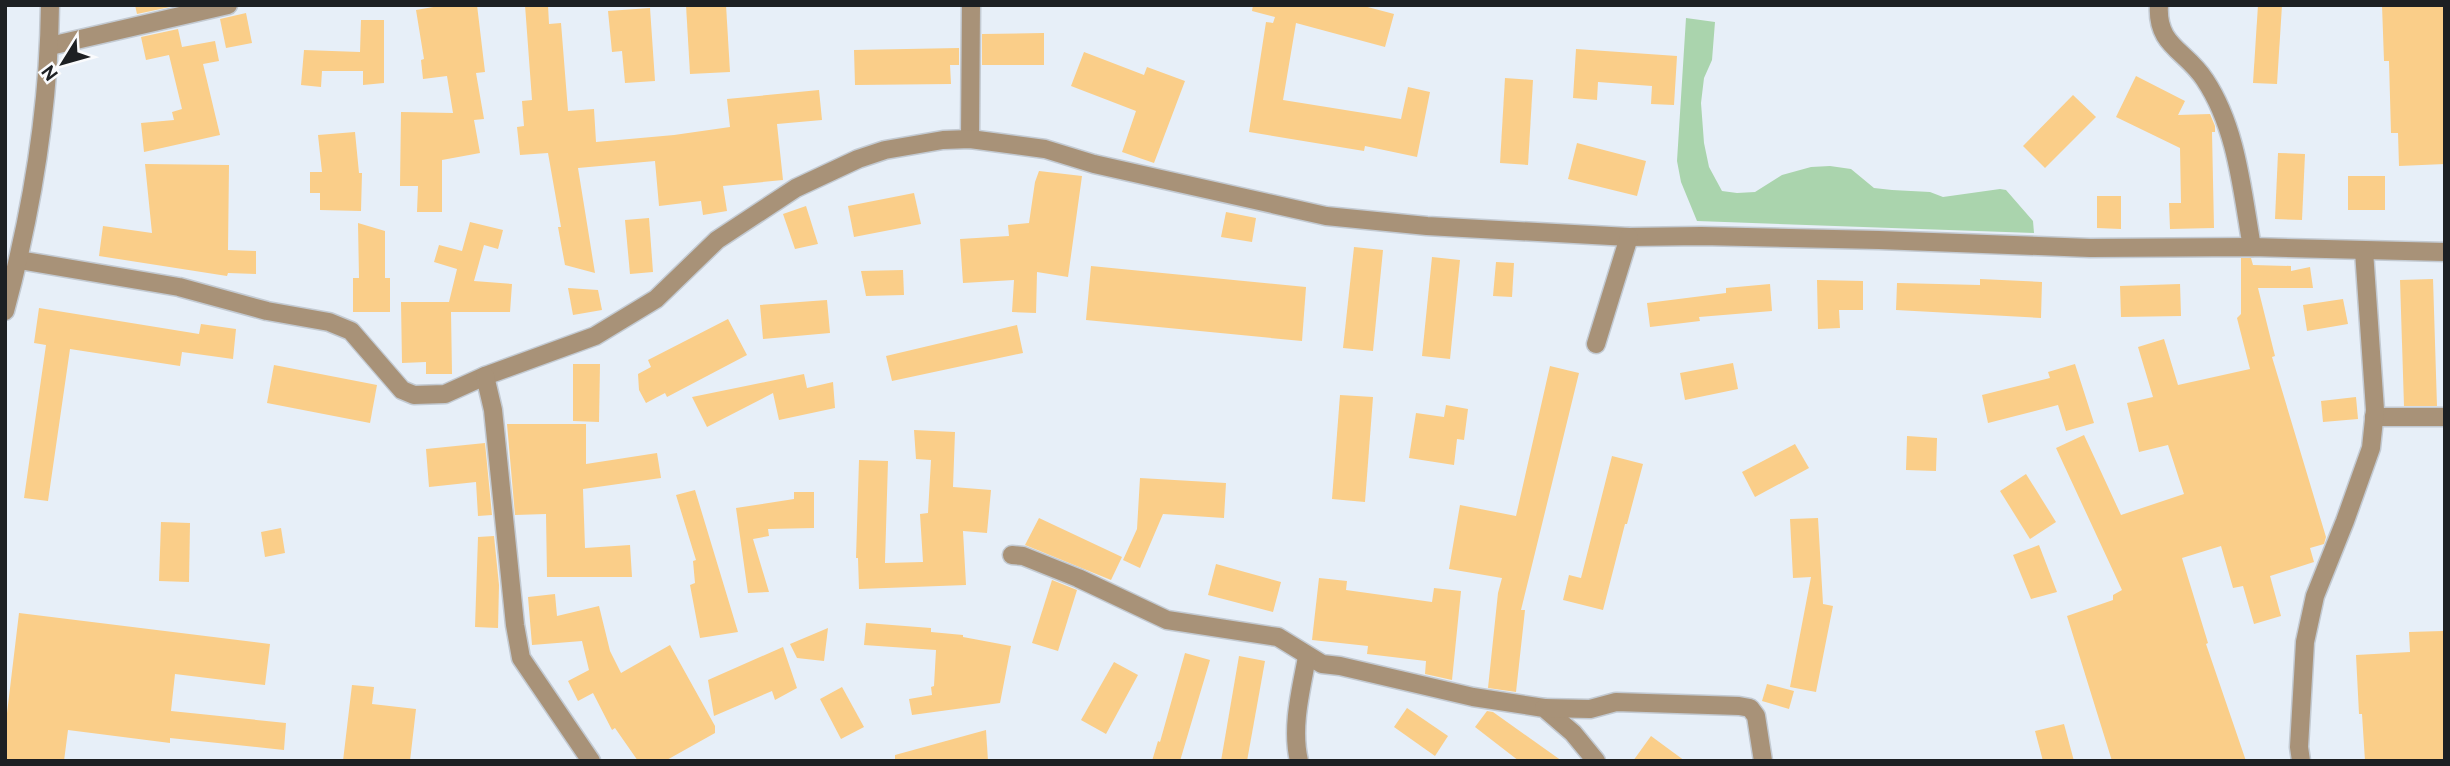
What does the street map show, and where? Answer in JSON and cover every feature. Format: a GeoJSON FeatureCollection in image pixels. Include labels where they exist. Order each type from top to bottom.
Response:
{"type":"FeatureCollection","features":[{"type":"Feature","properties":{"kind":"street"},"geometry":{"type":"LineString","coordinates":[[5,311],[19,260],[43,124],[51,5]]}},
{"type":"Feature","properties":{"kind":"street"},"geometry":{"type":"LineString","coordinates":[[50,46],[228,5]]}},
{"type":"Feature","properties":{"kind":"street"},"geometry":{"type":"LineString","coordinates":[[970,139],[971,5]]}},
{"type":"Feature","properties":{"kind":"street"},"geometry":{"type":"LineString","coordinates":[[2159,5],[2162,34],[2205,79],[2222,115],[2233,145],[2252,247]]}},
{"type":"Feature","properties":{"kind":"street"},"geometry":{"type":"LineString","coordinates":[[19,260],[179,287],[267,311],[329,322],[351,331],[391,379],[402,390],[414,395],[445,394],[485,376],[595,337],[663,293],[718,240],[796,188],[885,150],[943,140],[970,139],[1045,149],[1094,164],[1326,216],[1427,226],[1629,237],[1851,239],[2090,248],[2252,247],[2445,252]]}},
{"type":"Feature","properties":{"kind":"street"},"geometry":{"type":"LineString","coordinates":[[1597,344],[1629,237]]}},
{"type":"Feature","properties":{"kind":"street"},"geometry":{"type":"LineString","coordinates":[[2301,761],[2300,713],[2305,642],[2315,596],[2371,448],[2374,417],[2364,251]]}},
{"type":"Feature","properties":{"kind":"street"},"geometry":{"type":"LineString","coordinates":[[485,376],[493,410],[521,658],[591,761]]}},
{"type":"Feature","properties":{"kind":"street"},"geometry":{"type":"LineString","coordinates":[[2374,417],[2445,417]]}},
{"type":"Feature","properties":{"kind":"street"},"geometry":{"type":"LineString","coordinates":[[1012,555],[1023,556],[1079,578],[1167,620],[1278,637],[1322,664],[1474,697],[1544,708],[1590,709],[1616,702],[1750,708],[1756,716],[1763,761]]}},
{"type":"Feature","properties":{"kind":"street"},"geometry":{"type":"LineString","coordinates":[[1298,761],[1298,708],[1307,657]]}},
{"type":"Feature","properties":{"kind":"street"},"geometry":{"type":"LineString","coordinates":[[1544,708],[1573,733],[1595,761]]}},
{"type":"Feature","properties":{"kind":"green space"},"geometry":{"type":"Polygon","coordinates":[[[1686,18],[1715,22],[1712,60],[1704,78],[1701,103],[1709,167],[1722,191],[1755,192],[1782,175],[1811,167],[1830,166],[1851,169],[1874,188],[1930,192],[1943,197],[2006,190],[2033,221],[2034,233],[1697,221],[1681,182],[1677,161],[1686,18]]]}},
{"type":"Feature","properties":{"kind":"building"},"geometry":{"type":"Polygon","coordinates":[[[135,5],[170,5],[170,7],[137,14],[135,5]]]}},
{"type":"Feature","properties":{"kind":"building"},"geometry":{"type":"Polygon","coordinates":[[[445,5],[477,5],[485,72],[476,73],[484,119],[474,120],[480,153],[442,160],[442,212],[417,212],[418,186],[400,186],[401,112],[453,113],[447,76],[423,79],[421,60],[424,59],[416,10],[445,5]]]}},
{"type":"Feature","properties":{"kind":"building"},"geometry":{"type":"Polygon","coordinates":[[[525,5],[548,5],[549,24],[561,23],[568,111],[594,109],[596,142],[730,127],[727,99],[819,90],[822,120],[777,124],[783,180],[723,186],[727,211],[703,215],[701,201],[659,206],[655,161],[578,168],[595,273],[565,265],[548,153],[520,155],[517,127],[524,126],[522,101],[532,100],[525,5]]]}},
{"type":"Feature","properties":{"kind":"building"},"geometry":{"type":"Polygon","coordinates":[[[686,5],[726,5],[730,72],[690,74],[686,5]]]}},
{"type":"Feature","properties":{"kind":"building"},"geometry":{"type":"Polygon","coordinates":[[[1253,5],[1360,5],[1394,14],[1385,47],[1296,23],[1283,100],[1401,119],[1408,87],[1430,92],[1417,157],[1365,146],[1364,151],[1249,132],[1266,22],[1273,23],[1275,17],[1252,11],[1253,5]]]}},
{"type":"Feature","properties":{"kind":"building"},"geometry":{"type":"Polygon","coordinates":[[[2258,5],[2282,5],[2277,84],[2253,83],[2258,5]]]}},
{"type":"Feature","properties":{"kind":"building"},"geometry":{"type":"Polygon","coordinates":[[[2382,5],[2445,5],[2445,164],[2399,166],[2398,133],[2391,133],[2389,61],[2384,61],[2382,5]]]}},
{"type":"Feature","properties":{"kind":"building"},"geometry":{"type":"Polygon","coordinates":[[[650,8],[655,81],[625,83],[622,51],[612,52],[608,11],[650,8]]]}},
{"type":"Feature","properties":{"kind":"building"},"geometry":{"type":"Polygon","coordinates":[[[246,13],[252,43],[226,48],[220,19],[246,13]]]}},
{"type":"Feature","properties":{"kind":"building"},"geometry":{"type":"Polygon","coordinates":[[[361,20],[384,20],[384,83],[363,85],[363,71],[322,71],[321,87],[301,85],[304,50],[360,52],[361,20]]]}},
{"type":"Feature","properties":{"kind":"building"},"geometry":{"type":"Polygon","coordinates":[[[178,29],[182,47],[215,41],[219,61],[203,64],[220,135],[144,152],[141,123],[174,120],[172,112],[182,109],[169,55],[146,60],[141,37],[178,29]]]}},
{"type":"Feature","properties":{"kind":"building"},"geometry":{"type":"Polygon","coordinates":[[[1044,33],[1044,65],[982,65],[982,34],[1044,33]]]}},
{"type":"Feature","properties":{"kind":"building"},"geometry":{"type":"Polygon","coordinates":[[[959,48],[959,65],[950,65],[951,84],[855,85],[854,50],[959,48]]]}},
{"type":"Feature","properties":{"kind":"building"},"geometry":{"type":"Polygon","coordinates":[[[1576,49],[1677,56],[1674,105],[1651,104],[1652,86],[1598,82],[1597,100],[1573,98],[1576,49]]]}},
{"type":"Feature","properties":{"kind":"building"},"geometry":{"type":"Polygon","coordinates":[[[1084,52],[1144,75],[1147,67],[1185,81],[1154,163],[1122,152],[1136,111],[1071,86],[1084,52]]]}},
{"type":"Feature","properties":{"kind":"building"},"geometry":{"type":"Polygon","coordinates":[[[2136,76],[2185,101],[2178,115],[2210,114],[2215,126],[2215,132],[2212,132],[2214,228],[2170,229],[2169,203],[2181,203],[2180,148],[2116,117],[2136,76]]]}},
{"type":"Feature","properties":{"kind":"building"},"geometry":{"type":"Polygon","coordinates":[[[1505,78],[1533,80],[1528,165],[1500,163],[1505,78]]]}},
{"type":"Feature","properties":{"kind":"building"},"geometry":{"type":"Polygon","coordinates":[[[2073,95],[2096,117],[2045,168],[2023,146],[2073,95]]]}},
{"type":"Feature","properties":{"kind":"building"},"geometry":{"type":"Polygon","coordinates":[[[355,132],[359,173],[362,173],[361,211],[320,210],[320,193],[310,193],[310,172],[322,172],[318,135],[355,132]]]}},
{"type":"Feature","properties":{"kind":"building"},"geometry":{"type":"Polygon","coordinates":[[[1577,143],[1646,161],[1637,196],[1568,179],[1577,143]]]}},
{"type":"Feature","properties":{"kind":"building"},"geometry":{"type":"Polygon","coordinates":[[[2278,153],[2305,154],[2302,220],[2275,219],[2278,153]]]}},
{"type":"Feature","properties":{"kind":"building"},"geometry":{"type":"Polygon","coordinates":[[[145,164],[229,165],[228,250],[256,251],[256,274],[228,273],[227,276],[99,256],[103,226],[152,233],[145,164]]]}},
{"type":"Feature","properties":{"kind":"building"},"geometry":{"type":"Polygon","coordinates":[[[1039,171],[1082,176],[1068,277],[1037,272],[1036,313],[1012,312],[1014,280],[963,283],[960,239],[1009,236],[1008,225],[1029,223],[1039,171]]]}},
{"type":"Feature","properties":{"kind":"building"},"geometry":{"type":"Polygon","coordinates":[[[2348,176],[2385,176],[2385,210],[2348,210],[2348,176]]]}},
{"type":"Feature","properties":{"kind":"building"},"geometry":{"type":"Polygon","coordinates":[[[914,193],[921,224],[854,237],[848,206],[914,193]]]}},
{"type":"Feature","properties":{"kind":"building"},"geometry":{"type":"Polygon","coordinates":[[[2097,196],[2121,196],[2121,229],[2097,228],[2097,196]]]}},
{"type":"Feature","properties":{"kind":"building"},"geometry":{"type":"Polygon","coordinates":[[[806,206],[818,244],[795,249],[783,214],[806,206]]]}},
{"type":"Feature","properties":{"kind":"building"},"geometry":{"type":"Polygon","coordinates":[[[1226,212],[1256,218],[1252,242],[1221,237],[1226,212]]]}},
{"type":"Feature","properties":{"kind":"building"},"geometry":{"type":"Polygon","coordinates":[[[649,218],[653,272],[630,274],[625,220],[649,218]]]}},
{"type":"Feature","properties":{"kind":"building"},"geometry":{"type":"Polygon","coordinates":[[[470,222],[503,230],[498,249],[484,245],[474,281],[512,284],[510,312],[451,312],[452,374],[426,374],[426,362],[402,363],[401,302],[449,302],[457,269],[434,262],[439,245],[462,251],[470,222]]]}},
{"type":"Feature","properties":{"kind":"building"},"geometry":{"type":"Polygon","coordinates":[[[358,223],[385,231],[385,278],[390,278],[390,312],[353,312],[353,278],[359,278],[358,223]]]}},
{"type":"Feature","properties":{"kind":"building"},"geometry":{"type":"Polygon","coordinates":[[[1354,247],[1383,250],[1373,351],[1343,348],[1354,247]]]}},
{"type":"Feature","properties":{"kind":"building"},"geometry":{"type":"Polygon","coordinates":[[[1432,257],[1460,260],[1450,359],[1422,356],[1432,257]]]}},
{"type":"Feature","properties":{"kind":"building"},"geometry":{"type":"Polygon","coordinates":[[[2241,258],[2251,258],[2253,265],[2291,266],[2291,271],[2310,267],[2313,288],[2258,288],[2275,356],[2272,357],[2326,537],[2324,544],[2310,548],[2314,562],[2270,576],[2281,616],[2254,624],[2243,586],[2233,588],[2221,546],[2182,558],[2208,643],[2206,644],[2246,761],[2112,761],[2067,616],[2113,600],[2113,595],[2122,590],[2056,448],[2084,435],[2121,515],[2184,494],[2168,445],[2139,452],[2127,403],[2153,397],[2138,347],[2164,339],[2178,385],[2250,369],[2237,318],[2241,314],[2241,258]]]}},
{"type":"Feature","properties":{"kind":"building"},"geometry":{"type":"Polygon","coordinates":[[[1496,262],[1514,263],[1512,297],[1493,296],[1496,262]]]}},
{"type":"Feature","properties":{"kind":"building"},"geometry":{"type":"Polygon","coordinates":[[[1091,266],[1306,287],[1302,341],[1086,320],[1091,266]]]}},
{"type":"Feature","properties":{"kind":"building"},"geometry":{"type":"Polygon","coordinates":[[[903,270],[904,295],[866,296],[861,271],[903,270]]]}},
{"type":"Feature","properties":{"kind":"building"},"geometry":{"type":"Polygon","coordinates":[[[1980,279],[2042,282],[2041,318],[1896,310],[1897,283],[1980,285],[1980,279]]]}},
{"type":"Feature","properties":{"kind":"building"},"geometry":{"type":"Polygon","coordinates":[[[2433,279],[2437,406],[2404,406],[2400,280],[2433,279]]]}},
{"type":"Feature","properties":{"kind":"building"},"geometry":{"type":"Polygon","coordinates":[[[1817,280],[1863,281],[1863,310],[1839,310],[1840,328],[1818,329],[1817,280]]]}},
{"type":"Feature","properties":{"kind":"building"},"geometry":{"type":"Polygon","coordinates":[[[1770,284],[1772,311],[1699,317],[1700,321],[1650,327],[1647,303],[1726,293],[1726,288],[1770,284]]]}},
{"type":"Feature","properties":{"kind":"building"},"geometry":{"type":"Polygon","coordinates":[[[2180,284],[2181,316],[2121,317],[2120,286],[2180,284]]]}},
{"type":"Feature","properties":{"kind":"building"},"geometry":{"type":"Polygon","coordinates":[[[568,288],[598,290],[602,310],[573,315],[568,288]]]}},
{"type":"Feature","properties":{"kind":"building"},"geometry":{"type":"Polygon","coordinates":[[[2343,299],[2348,324],[2307,331],[2303,305],[2343,299]]]}},
{"type":"Feature","properties":{"kind":"building"},"geometry":{"type":"Polygon","coordinates":[[[827,300],[830,333],[763,339],[760,305],[827,300]]]}},
{"type":"Feature","properties":{"kind":"building"},"geometry":{"type":"Polygon","coordinates":[[[39,308],[199,334],[201,324],[236,329],[233,359],[182,352],[180,366],[70,349],[48,501],[24,498],[46,345],[34,343],[39,308]]]}},
{"type":"Feature","properties":{"kind":"building"},"geometry":{"type":"Polygon","coordinates":[[[728,319],[747,355],[667,397],[665,393],[646,403],[639,390],[638,374],[651,367],[648,360],[728,319]]]}},
{"type":"Feature","properties":{"kind":"building"},"geometry":{"type":"Polygon","coordinates":[[[1017,325],[1023,353],[892,381],[886,356],[1017,325]]]}},
{"type":"Feature","properties":{"kind":"building"},"geometry":{"type":"Polygon","coordinates":[[[1733,363],[1738,389],[1685,400],[1680,373],[1733,363]]]}},
{"type":"Feature","properties":{"kind":"building"},"geometry":{"type":"Polygon","coordinates":[[[573,364],[600,364],[599,422],[573,421],[573,364]]]}},
{"type":"Feature","properties":{"kind":"building"},"geometry":{"type":"Polygon","coordinates":[[[2075,364],[2094,423],[2066,431],[2058,405],[1988,423],[1982,395],[2050,378],[2048,372],[2075,364]]]}},
{"type":"Feature","properties":{"kind":"building"},"geometry":{"type":"Polygon","coordinates":[[[274,365],[377,385],[370,423],[267,403],[274,365]]]}},
{"type":"Feature","properties":{"kind":"building"},"geometry":{"type":"Polygon","coordinates":[[[1550,366],[1579,373],[1521,610],[1525,610],[1516,692],[1488,688],[1502,578],[1449,569],[1460,505],[1516,516],[1550,366]]]}},
{"type":"Feature","properties":{"kind":"building"},"geometry":{"type":"Polygon","coordinates":[[[804,374],[807,388],[833,382],[835,408],[779,420],[773,393],[707,427],[692,397],[804,374]]]}},
{"type":"Feature","properties":{"kind":"building"},"geometry":{"type":"Polygon","coordinates":[[[1340,395],[1373,397],[1365,502],[1332,499],[1340,395]]]}},
{"type":"Feature","properties":{"kind":"building"},"geometry":{"type":"Polygon","coordinates":[[[2356,397],[2358,419],[2323,422],[2321,401],[2356,397]]]}},
{"type":"Feature","properties":{"kind":"building"},"geometry":{"type":"Polygon","coordinates":[[[1446,405],[1468,409],[1464,440],[1457,439],[1454,465],[1409,458],[1416,413],[1444,417],[1446,405]]]}},
{"type":"Feature","properties":{"kind":"building"},"geometry":{"type":"Polygon","coordinates":[[[507,424],[586,424],[586,464],[657,453],[661,478],[583,489],[585,548],[630,545],[632,577],[547,577],[546,514],[515,515],[507,424]]]}},
{"type":"Feature","properties":{"kind":"building"},"geometry":{"type":"Polygon","coordinates":[[[914,430],[955,432],[953,487],[991,490],[987,533],[963,531],[966,585],[859,589],[856,558],[859,460],[888,461],[885,563],[923,562],[920,514],[928,513],[931,460],[916,459],[914,430]]]}},
{"type":"Feature","properties":{"kind":"building"},"geometry":{"type":"Polygon","coordinates":[[[1907,436],[1937,438],[1936,471],[1906,470],[1907,436]]]}},
{"type":"Feature","properties":{"kind":"building"},"geometry":{"type":"Polygon","coordinates":[[[485,443],[492,515],[478,516],[476,482],[429,487],[426,449],[485,443]]]}},
{"type":"Feature","properties":{"kind":"building"},"geometry":{"type":"Polygon","coordinates":[[[1795,444],[1809,468],[1755,497],[1742,472],[1795,444]]]}},
{"type":"Feature","properties":{"kind":"building"},"geometry":{"type":"Polygon","coordinates":[[[1612,456],[1643,464],[1603,610],[1563,600],[1569,575],[1581,578],[1612,456]]]}},
{"type":"Feature","properties":{"kind":"building"},"geometry":{"type":"Polygon","coordinates":[[[2026,474],[2056,522],[2030,539],[2000,491],[2026,474]]]}},
{"type":"Feature","properties":{"kind":"building"},"geometry":{"type":"Polygon","coordinates":[[[1140,478],[1226,483],[1224,518],[1163,514],[1140,568],[1123,560],[1137,529],[1140,478]]]}},
{"type":"Feature","properties":{"kind":"building"},"geometry":{"type":"Polygon","coordinates":[[[695,490],[738,632],[700,638],[690,585],[695,583],[693,561],[696,560],[676,495],[695,490]]]}},
{"type":"Feature","properties":{"kind":"building"},"geometry":{"type":"Polygon","coordinates":[[[794,492],[814,492],[814,528],[768,529],[769,536],[753,539],[769,592],[748,593],[736,508],[794,499],[794,492]]]}},
{"type":"Feature","properties":{"kind":"building"},"geometry":{"type":"Polygon","coordinates":[[[1039,518],[1122,557],[1111,580],[1025,545],[1039,518]]]}},
{"type":"Feature","properties":{"kind":"building"},"geometry":{"type":"Polygon","coordinates":[[[1818,518],[1823,604],[1833,606],[1816,692],[1790,687],[1811,577],[1793,578],[1790,519],[1818,518]]]}},
{"type":"Feature","properties":{"kind":"building"},"geometry":{"type":"Polygon","coordinates":[[[161,522],[190,523],[189,582],[159,581],[161,522]]]}},
{"type":"Feature","properties":{"kind":"building"},"geometry":{"type":"Polygon","coordinates":[[[281,528],[285,553],[265,557],[261,532],[281,528]]]}},
{"type":"Feature","properties":{"kind":"building"},"geometry":{"type":"Polygon","coordinates":[[[494,536],[499,585],[498,628],[475,627],[478,537],[494,536]]]}},
{"type":"Feature","properties":{"kind":"building"},"geometry":{"type":"Polygon","coordinates":[[[2039,545],[2057,592],[2031,599],[2013,555],[2039,545]]]}},
{"type":"Feature","properties":{"kind":"building"},"geometry":{"type":"Polygon","coordinates":[[[1216,564],[1281,582],[1273,612],[1208,595],[1216,564]]]}},
{"type":"Feature","properties":{"kind":"building"},"geometry":{"type":"Polygon","coordinates":[[[1319,578],[1347,581],[1346,590],[1432,602],[1434,588],[1461,591],[1452,680],[1425,674],[1426,661],[1367,654],[1368,646],[1312,640],[1319,578]]]}},
{"type":"Feature","properties":{"kind":"building"},"geometry":{"type":"Polygon","coordinates":[[[1052,580],[1077,590],[1058,651],[1032,643],[1052,580]]]}},
{"type":"Feature","properties":{"kind":"building"},"geometry":{"type":"Polygon","coordinates":[[[555,594],[557,616],[599,606],[610,651],[621,673],[670,645],[715,726],[715,733],[665,761],[638,761],[615,728],[612,730],[593,693],[578,701],[568,681],[589,670],[582,641],[532,645],[528,597],[555,594]]]}},
{"type":"Feature","properties":{"kind":"building"},"geometry":{"type":"Polygon","coordinates":[[[19,613],[270,644],[265,685],[175,674],[171,711],[286,723],[284,750],[170,738],[170,743],[68,730],[64,761],[5,759],[5,730],[19,613]]]}},
{"type":"Feature","properties":{"kind":"building"},"geometry":{"type":"Polygon","coordinates":[[[866,623],[931,628],[931,632],[963,635],[1011,646],[1000,703],[912,715],[909,699],[932,695],[936,650],[864,645],[866,623]]]}},
{"type":"Feature","properties":{"kind":"building"},"geometry":{"type":"Polygon","coordinates":[[[828,628],[824,661],[797,658],[790,644],[828,628]]]}},
{"type":"Feature","properties":{"kind":"building"},"geometry":{"type":"Polygon","coordinates":[[[2443,631],[2445,761],[2365,761],[2356,655],[2410,652],[2409,632],[2443,631]]]}},
{"type":"Feature","properties":{"kind":"building"},"geometry":{"type":"Polygon","coordinates":[[[783,647],[797,688],[775,700],[772,691],[714,716],[708,680],[783,647]]]}},
{"type":"Feature","properties":{"kind":"building"},"geometry":{"type":"Polygon","coordinates":[[[1185,653],[1210,660],[1180,761],[1152,761],[1158,741],[1160,742],[1185,653]]]}},
{"type":"Feature","properties":{"kind":"building"},"geometry":{"type":"Polygon","coordinates":[[[1239,656],[1265,661],[1247,761],[1221,761],[1239,656]]]}},
{"type":"Feature","properties":{"kind":"building"},"geometry":{"type":"Polygon","coordinates":[[[1114,662],[1138,675],[1106,734],[1081,720],[1114,662]]]}},
{"type":"Feature","properties":{"kind":"building"},"geometry":{"type":"Polygon","coordinates":[[[1767,684],[1794,691],[1789,709],[1762,701],[1767,684]]]}},
{"type":"Feature","properties":{"kind":"building"},"geometry":{"type":"Polygon","coordinates":[[[352,685],[374,687],[372,704],[416,709],[410,761],[343,761],[352,685]]]}},
{"type":"Feature","properties":{"kind":"building"},"geometry":{"type":"Polygon","coordinates":[[[842,687],[864,727],[841,739],[820,699],[842,687]]]}},
{"type":"Feature","properties":{"kind":"building"},"geometry":{"type":"Polygon","coordinates":[[[1407,708],[1448,736],[1435,756],[1394,727],[1407,708]]]}},
{"type":"Feature","properties":{"kind":"building"},"geometry":{"type":"Polygon","coordinates":[[[1487,711],[1493,712],[1562,761],[1519,761],[1475,727],[1487,711]]]}},
{"type":"Feature","properties":{"kind":"building"},"geometry":{"type":"Polygon","coordinates":[[[2064,724],[2074,761],[2043,761],[2035,731],[2064,724]]]}},
{"type":"Feature","properties":{"kind":"building"},"geometry":{"type":"Polygon","coordinates":[[[986,730],[988,761],[895,761],[895,755],[986,730]]]}},
{"type":"Feature","properties":{"kind":"building"},"geometry":{"type":"Polygon","coordinates":[[[1651,736],[1685,761],[1633,761],[1651,736]]]}}]}
